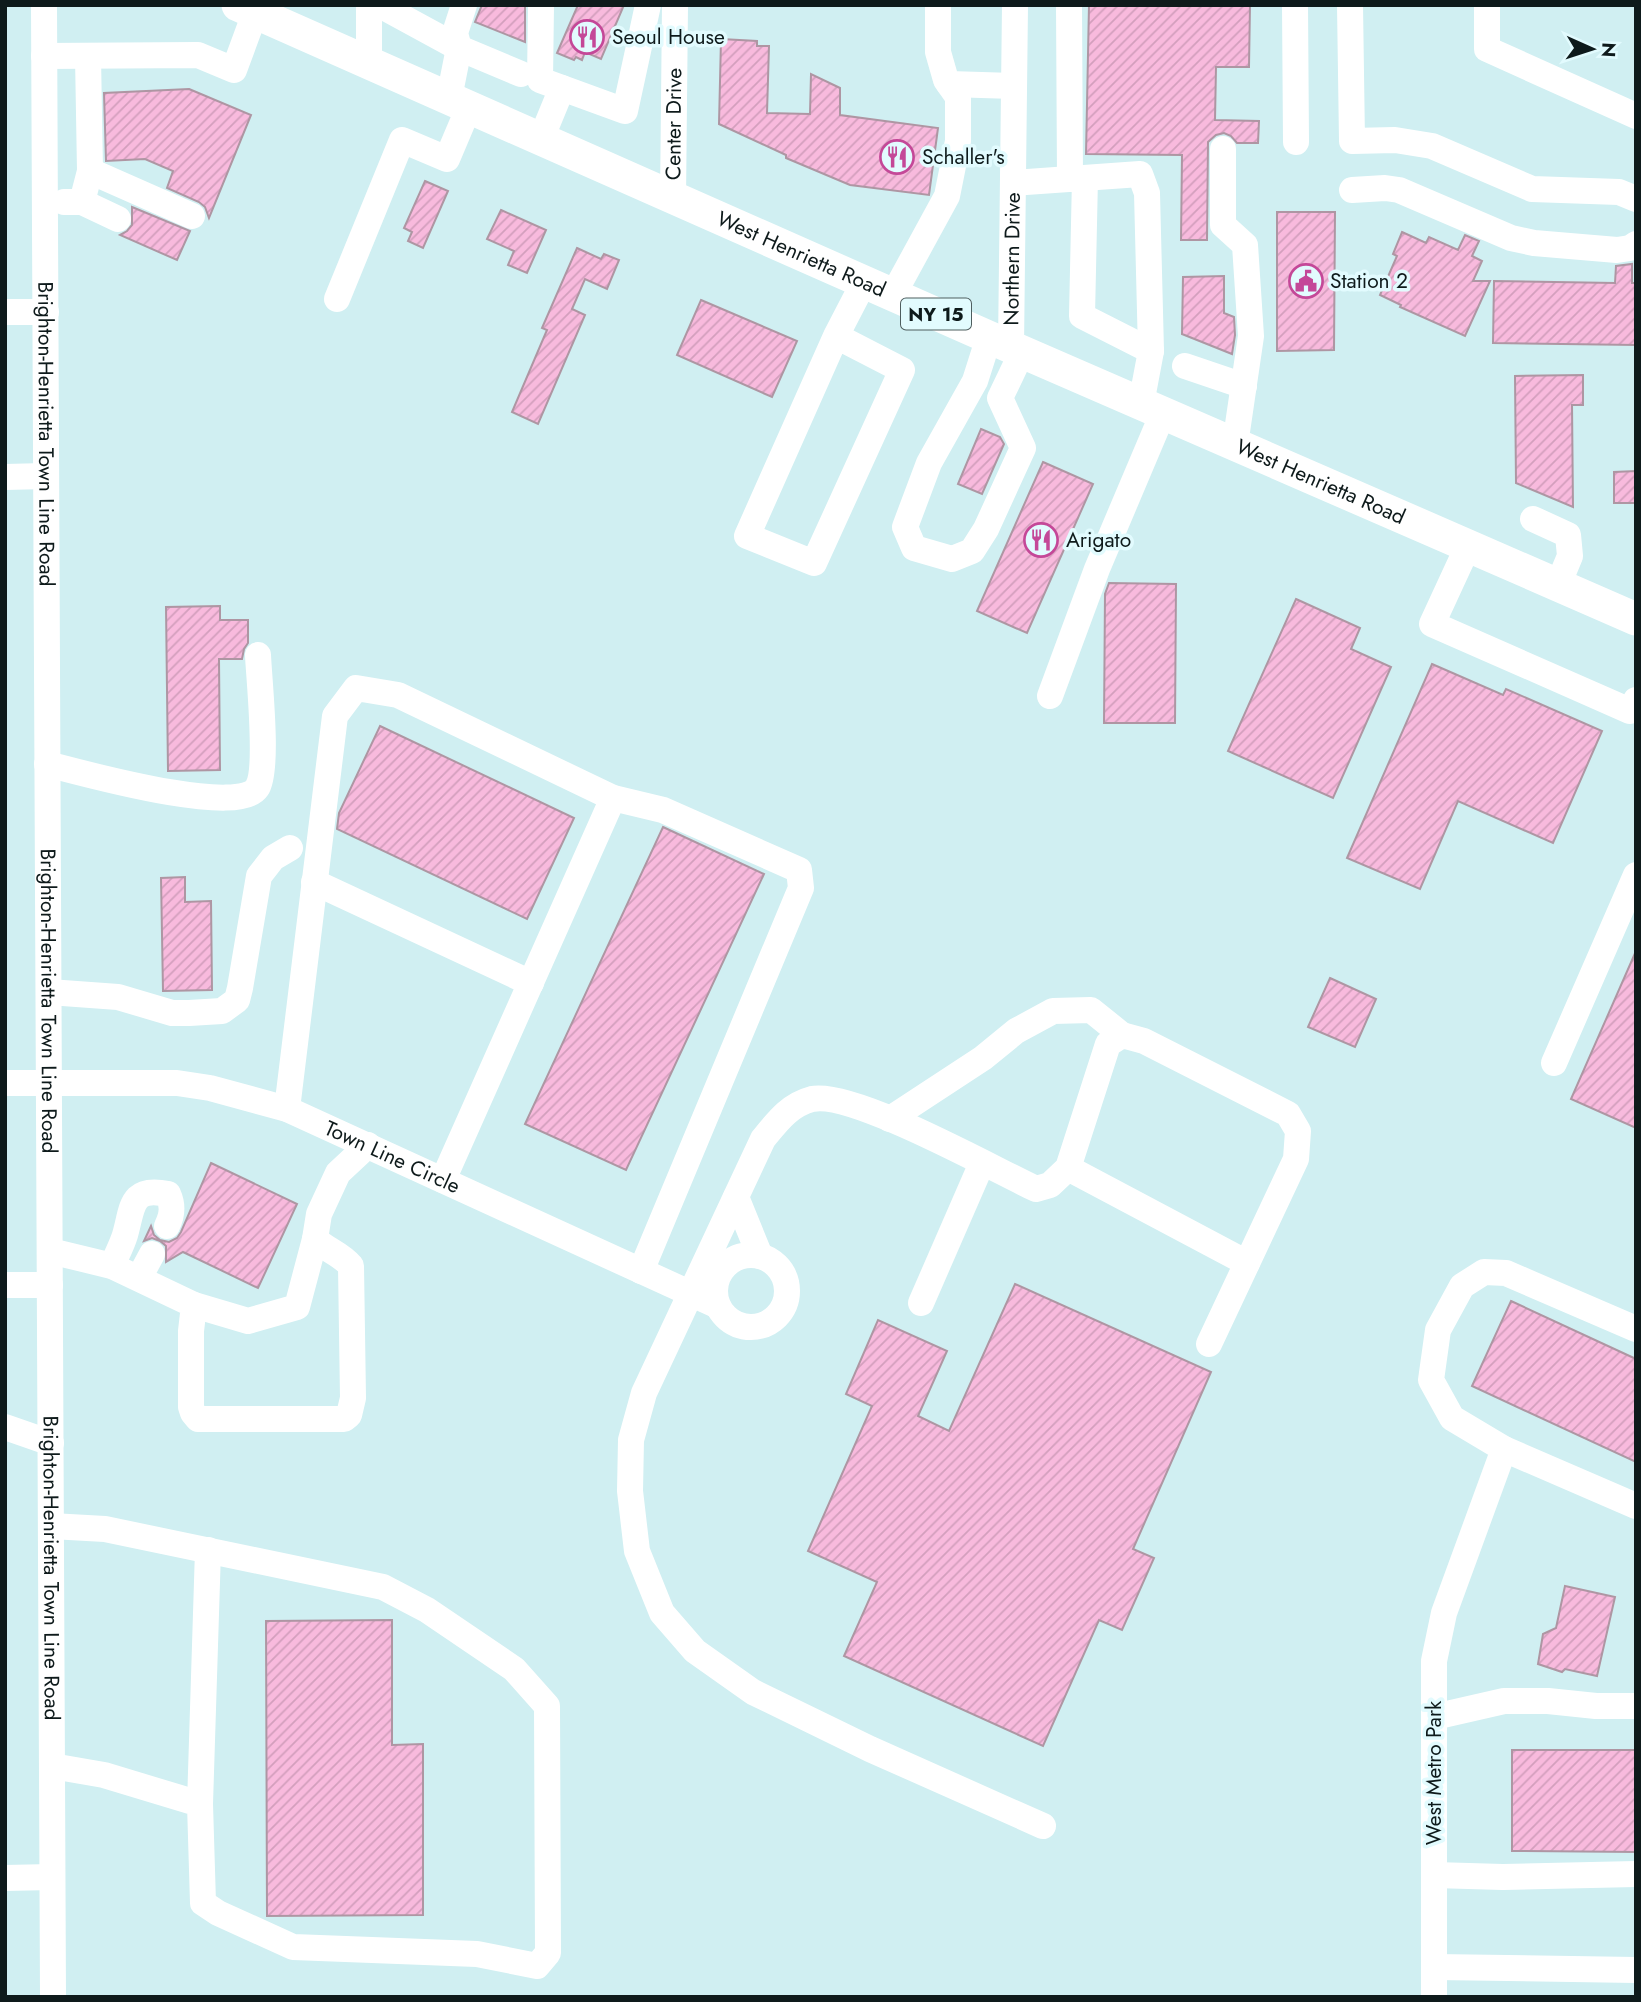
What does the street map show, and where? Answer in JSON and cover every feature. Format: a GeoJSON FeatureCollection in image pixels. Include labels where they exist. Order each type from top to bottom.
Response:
{"type":"FeatureCollection","features":[{"type":"Feature","properties":{"kind":"main road","name":"West Henrietta Road"},"geometry":{"type":"LineString","coordinates":[[247,9],[673,199],[1636,619]]}},
{"type":"Feature","properties":{"kind":"street","name":"Brighton-Henrietta Town Line Road"},"geometry":{"type":"LineString","coordinates":[[44,5],[53,1997]]}},
{"type":"Feature","properties":{"kind":"street"},"geometry":{"type":"LineString","coordinates":[[369,5],[369,62]]}},
{"type":"Feature","properties":{"kind":"street"},"geometry":{"type":"LineString","coordinates":[[380,5],[459,48],[521,74]]}},
{"type":"Feature","properties":{"kind":"street"},"geometry":{"type":"LineString","coordinates":[[337,299],[402,140],[447,159],[459,103],[459,48],[455,33],[464,5]]}},
{"type":"Feature","properties":{"kind":"street"},"geometry":{"type":"LineString","coordinates":[[541,5],[540,80],[625,111],[648,5]]}},
{"type":"Feature","properties":{"kind":"street"},"geometry":{"type":"LineString","coordinates":[[655,5],[675,6]]}},
{"type":"Feature","properties":{"kind":"street"},"geometry":{"type":"LineString","coordinates":[[836,337],[902,370],[814,563],[747,537],[836,337],[879,289],[947,196],[958,141],[958,97],[949,84],[938,52],[939,5]]}},
{"type":"Feature","properties":{"kind":"street","name":"Northern Drive"},"geometry":{"type":"LineString","coordinates":[[1007,345],[1013,183],[1015,5]]}},
{"type":"Feature","properties":{"kind":"street"},"geometry":{"type":"LineString","coordinates":[[1069,5],[1082,316],[1151,351]]}},
{"type":"Feature","properties":{"kind":"street"},"geometry":{"type":"LineString","coordinates":[[1295,5],[1296,142]]}},
{"type":"Feature","properties":{"kind":"street"},"geometry":{"type":"LineString","coordinates":[[1350,5],[1352,141],[1415,142],[1432,146],[1532,189],[1619,192],[1636,199]]}},
{"type":"Feature","properties":{"kind":"street"},"geometry":{"type":"LineString","coordinates":[[1487,5],[1487,49],[1636,116]]}},
{"type":"Feature","properties":{"kind":"street","name":"Center Drive"},"geometry":{"type":"LineString","coordinates":[[673,199],[675,6]]}},
{"type":"Feature","properties":{"kind":"street"},"geometry":{"type":"LineString","coordinates":[[44,56],[198,55],[234,70],[247,9]]}},
{"type":"Feature","properties":{"kind":"street"},"geometry":{"type":"LineString","coordinates":[[82,202],[90,161],[88,56]]}},
{"type":"Feature","properties":{"kind":"street"},"geometry":{"type":"LineString","coordinates":[[949,84],[1014,86]]}},
{"type":"Feature","properties":{"kind":"street"},"geometry":{"type":"LineString","coordinates":[[541,139],[562,88]]}},
{"type":"Feature","properties":{"kind":"street"},"geometry":{"type":"LineString","coordinates":[[1223,149],[1223,225],[1245,245],[1251,336],[1235,445]]}},
{"type":"Feature","properties":{"kind":"street"},"geometry":{"type":"LineString","coordinates":[[45,152],[90,161],[192,216]]}},
{"type":"Feature","properties":{"kind":"street"},"geometry":{"type":"LineString","coordinates":[[1013,183],[1140,174],[1147,193],[1152,408],[1050,696]]}},
{"type":"Feature","properties":{"kind":"street"},"geometry":{"type":"LineString","coordinates":[[1352,190],[1399,190],[1483,227],[1534,243],[1616,250],[1630,248],[1636,244]]}},
{"type":"Feature","properties":{"kind":"street"},"geometry":{"type":"LineString","coordinates":[[45,202],[82,202],[118,219]]}},
{"type":"Feature","properties":{"kind":"street"},"geometry":{"type":"LineString","coordinates":[[5,313],[46,312]]}},
{"type":"Feature","properties":{"kind":"street"},"geometry":{"type":"LineString","coordinates":[[1007,345],[1000,398],[1023,449],[986,529],[972,551],[952,559],[914,548],[905,527],[929,463],[975,381],[1007,345]]}},
{"type":"Feature","properties":{"kind":"street"},"geometry":{"type":"LineString","coordinates":[[1185,366],[1244,386]]}},
{"type":"Feature","properties":{"kind":"street"},"geometry":{"type":"LineString","coordinates":[[5,477],[46,476]]}},
{"type":"Feature","properties":{"kind":"street"},"geometry":{"type":"LineString","coordinates":[[1533,519],[1568,535],[1570,556],[1558,585]]}},
{"type":"Feature","properties":{"kind":"street"},"geometry":{"type":"LineString","coordinates":[[1468,546],[1432,624],[1630,711],[1636,700]]}},
{"type":"Feature","properties":{"kind":"street"},"geometry":{"type":"LineString","coordinates":[[47,764],[156,791],[189,796],[241,797],[250,794],[257,789],[262,759],[258,654]]}},
{"type":"Feature","properties":{"kind":"street"},"geometry":{"type":"LineString","coordinates":[[287,1109],[335,716],[356,688],[398,695],[613,798],[663,810],[799,870],[801,888],[641,1271]]}},
{"type":"Feature","properties":{"kind":"street"},"geometry":{"type":"LineString","coordinates":[[443,1180],[613,798]]}},
{"type":"Feature","properties":{"kind":"street"},"geometry":{"type":"LineString","coordinates":[[48,992],[118,997],[172,1013],[222,1011],[237,1000],[259,876],[273,858],[290,848]]}},
{"type":"Feature","properties":{"kind":"street"},"geometry":{"type":"LineString","coordinates":[[1553,1063],[1635,876]]}},
{"type":"Feature","properties":{"kind":"street"},"geometry":{"type":"LineString","coordinates":[[314,882],[531,983]]}},
{"type":"Feature","properties":{"kind":"street"},"geometry":{"type":"LineString","coordinates":[[890,1119],[983,1058],[1016,1031],[1053,1011],[1091,1010],[1122,1035],[1144,1041],[1288,1114],[1298,1131],[1296,1159],[1209,1344]]}},
{"type":"Feature","properties":{"kind":"street"},"geometry":{"type":"LineString","coordinates":[[1043,1826],[870,1749],[753,1692],[695,1651],[662,1613],[637,1551],[630,1491],[631,1440],[644,1394],[763,1139],[786,1111],[812,1099],[836,1098],[890,1119],[1036,1189],[1050,1185],[1068,1168],[1108,1044],[1122,1035]]}},
{"type":"Feature","properties":{"kind":"street","name":"Town Line Circle"},"geometry":{"type":"LineString","coordinates":[[5,1083],[177,1083],[210,1088],[287,1109],[718,1306],[735,1324],[747,1327],[759,1327],[770,1322],[779,1314],[788,1291],[785,1279],[771,1261],[760,1256]]}},
{"type":"Feature","properties":{"kind":"street"},"geometry":{"type":"LineString","coordinates":[[334,1130],[338,1173]]}},
{"type":"Feature","properties":{"kind":"street"},"geometry":{"type":"LineString","coordinates":[[50,1251],[112,1266],[194,1304],[248,1321],[297,1307],[319,1214],[338,1173],[368,1145]]}},
{"type":"Feature","properties":{"kind":"street"},"geometry":{"type":"LineString","coordinates":[[921,1303],[982,1163]]}},
{"type":"Feature","properties":{"kind":"street"},"geometry":{"type":"LineString","coordinates":[[1068,1168],[1247,1263]]}},
{"type":"Feature","properties":{"kind":"street"},"geometry":{"type":"LineString","coordinates":[[112,1266],[125,1237],[132,1204],[139,1194],[154,1191],[168,1194],[173,1204],[167,1226]]}},
{"type":"Feature","properties":{"kind":"street"},"geometry":{"type":"LineString","coordinates":[[718,1306],[716,1283],[727,1263],[738,1257],[760,1256],[736,1197]]}},
{"type":"Feature","properties":{"kind":"street"},"geometry":{"type":"LineString","coordinates":[[194,1304],[191,1331],[191,1407],[198,1419],[344,1419],[349,1415],[353,1398],[351,1266],[334,1250],[322,1246],[315,1238]]}},
{"type":"Feature","properties":{"kind":"street"},"geometry":{"type":"LineString","coordinates":[[139,1278],[152,1254]]}},
{"type":"Feature","properties":{"kind":"street"},"geometry":{"type":"LineString","coordinates":[[1636,1329],[1506,1273],[1484,1272],[1462,1286],[1438,1330],[1431,1380],[1452,1418],[1504,1449],[1636,1506]]}},
{"type":"Feature","properties":{"kind":"street"},"geometry":{"type":"LineString","coordinates":[[5,1285],[50,1285]]}},
{"type":"Feature","properties":{"kind":"street"},"geometry":{"type":"LineString","coordinates":[[5,1427],[51,1443]]}},
{"type":"Feature","properties":{"kind":"street","name":"West Metro Park"},"geometry":{"type":"LineString","coordinates":[[1434,1997],[1434,1661],[1439,1627],[1504,1449]]}},
{"type":"Feature","properties":{"kind":"street"},"geometry":{"type":"LineString","coordinates":[[51,1526],[105,1529],[208,1550],[383,1587],[427,1610],[514,1670],[547,1706],[548,1952],[537,1966],[477,1954],[293,1947],[218,1913],[203,1903],[200,1804],[208,1550]]}},
{"type":"Feature","properties":{"kind":"street"},"geometry":{"type":"LineString","coordinates":[[1434,1717],[1504,1701],[1636,1706]]}},
{"type":"Feature","properties":{"kind":"street"},"geometry":{"type":"LineString","coordinates":[[52,1766],[104,1775],[200,1804]]}},
{"type":"Feature","properties":{"kind":"street"},"geometry":{"type":"LineString","coordinates":[[1434,1875],[1636,1874]]}},
{"type":"Feature","properties":{"kind":"street"},"geometry":{"type":"LineString","coordinates":[[5,1878],[52,1877]]}},
{"type":"Feature","properties":{"kind":"street"},"geometry":{"type":"LineString","coordinates":[[1434,1967],[1636,1970]]}},
{"type":"Feature","properties":{"kind":"building"},"geometry":{"type":"Polygon","coordinates":[[[482,5],[525,5],[525,42],[475,22],[482,5]]]}},
{"type":"Feature","properties":{"kind":"building","name":"Seoul House"},"geometry":{"type":"Polygon","coordinates":[[[578,5],[624,5],[601,59],[585,52],[582,60],[576,57],[574,60],[557,53],[578,5]]]}},
{"type":"Feature","properties":{"kind":"building"},"geometry":{"type":"Polygon","coordinates":[[[1089,5],[1250,5],[1249,67],[1216,67],[1215,120],[1259,121],[1258,143],[1237,143],[1224,133],[1216,135],[1208,142],[1207,240],[1181,240],[1182,155],[1086,154],[1089,5]]]}},
{"type":"Feature","properties":{"kind":"building"},"geometry":{"type":"Polygon","coordinates":[[[721,39],[757,41],[757,46],[769,46],[767,113],[810,114],[811,74],[840,88],[840,115],[938,128],[929,195],[850,185],[786,158],[786,155],[719,124],[721,39]]]}},
{"type":"Feature","properties":{"kind":"building"},"geometry":{"type":"Polygon","coordinates":[[[189,89],[251,115],[209,218],[205,207],[199,202],[167,188],[173,171],[145,159],[106,161],[104,93],[189,89]]]}},
{"type":"Feature","properties":{"kind":"building"},"geometry":{"type":"Polygon","coordinates":[[[425,181],[448,191],[423,248],[408,241],[412,232],[404,228],[425,181]]]}},
{"type":"Feature","properties":{"kind":"building"},"geometry":{"type":"Polygon","coordinates":[[[132,207],[190,231],[177,260],[120,235],[132,225],[132,207]]]}},
{"type":"Feature","properties":{"kind":"building"},"geometry":{"type":"Polygon","coordinates":[[[501,210],[546,230],[527,273],[508,265],[514,251],[487,239],[501,210]]]}},
{"type":"Feature","properties":{"kind":"building","name":"Station 2"},"geometry":{"type":"Polygon","coordinates":[[[1277,212],[1335,212],[1334,350],[1277,351],[1277,212]]]}},
{"type":"Feature","properties":{"kind":"building"},"geometry":{"type":"Polygon","coordinates":[[[1402,232],[1426,243],[1429,237],[1458,250],[1465,235],[1479,241],[1472,256],[1482,261],[1473,281],[1490,281],[1465,336],[1400,307],[1401,305],[1380,295],[1397,256],[1393,254],[1402,232]]]}},
{"type":"Feature","properties":{"kind":"building"},"geometry":{"type":"Polygon","coordinates":[[[577,248],[601,259],[604,254],[619,260],[607,289],[585,279],[572,309],[585,315],[538,424],[512,412],[547,330],[542,328],[577,248]]]}},
{"type":"Feature","properties":{"kind":"building"},"geometry":{"type":"Polygon","coordinates":[[[1632,264],[1632,283],[1636,283],[1636,345],[1493,343],[1494,281],[1615,283],[1616,266],[1632,264]]]}},
{"type":"Feature","properties":{"kind":"building"},"geometry":{"type":"Polygon","coordinates":[[[1224,276],[1224,313],[1234,317],[1232,354],[1182,334],[1183,277],[1224,276]]]}},
{"type":"Feature","properties":{"kind":"building"},"geometry":{"type":"Polygon","coordinates":[[[701,300],[797,341],[772,397],[677,355],[701,300]]]}},
{"type":"Feature","properties":{"kind":"building"},"geometry":{"type":"Polygon","coordinates":[[[1583,375],[1583,405],[1572,405],[1573,507],[1516,483],[1515,376],[1583,375]]]}},
{"type":"Feature","properties":{"kind":"building"},"geometry":{"type":"Polygon","coordinates":[[[981,429],[1000,437],[1004,444],[982,494],[958,484],[981,429]]]}},
{"type":"Feature","properties":{"kind":"building"},"geometry":{"type":"Polygon","coordinates":[[[1043,462],[1093,484],[1027,633],[977,611],[1043,462]]]}},
{"type":"Feature","properties":{"kind":"building"},"geometry":{"type":"Polygon","coordinates":[[[1636,471],[1636,503],[1614,503],[1614,472],[1636,471]]]}},
{"type":"Feature","properties":{"kind":"building"},"geometry":{"type":"Polygon","coordinates":[[[1109,583],[1176,584],[1175,723],[1104,723],[1105,594],[1109,583]]]}},
{"type":"Feature","properties":{"kind":"building"},"geometry":{"type":"Polygon","coordinates":[[[1296,599],[1360,628],[1351,649],[1391,667],[1333,798],[1228,751],[1296,599]]]}},
{"type":"Feature","properties":{"kind":"building"},"geometry":{"type":"Polygon","coordinates":[[[220,606],[220,620],[248,620],[248,643],[242,659],[219,659],[220,770],[168,771],[166,607],[220,606]]]}},
{"type":"Feature","properties":{"kind":"building"},"geometry":{"type":"Polygon","coordinates":[[[1432,664],[1503,695],[1506,689],[1602,731],[1553,843],[1458,801],[1420,889],[1347,858],[1432,664]]]}},
{"type":"Feature","properties":{"kind":"building"},"geometry":{"type":"Polygon","coordinates":[[[380,726],[574,818],[527,919],[337,829],[339,813],[380,726]]]}},
{"type":"Feature","properties":{"kind":"building"},"geometry":{"type":"Polygon","coordinates":[[[663,827],[764,874],[626,1170],[525,1124],[663,827]]]}},
{"type":"Feature","properties":{"kind":"building"},"geometry":{"type":"Polygon","coordinates":[[[185,877],[185,902],[211,901],[212,990],[163,991],[161,878],[185,877]]]}},
{"type":"Feature","properties":{"kind":"building"},"geometry":{"type":"Polygon","coordinates":[[[1636,951],[1636,1128],[1571,1099],[1636,951]]]}},
{"type":"Feature","properties":{"kind":"building"},"geometry":{"type":"Polygon","coordinates":[[[1330,978],[1376,999],[1355,1047],[1308,1027],[1330,978]]]}},
{"type":"Feature","properties":{"kind":"building"},"geometry":{"type":"Polygon","coordinates":[[[211,1163],[297,1204],[258,1288],[183,1252],[166,1262],[166,1246],[152,1238],[144,1241],[151,1226],[154,1235],[160,1240],[169,1242],[177,1238],[211,1163]]]}},
{"type":"Feature","properties":{"kind":"building"},"geometry":{"type":"Polygon","coordinates":[[[1015,1284],[1211,1372],[1133,1549],[1154,1558],[1122,1630],[1099,1620],[1043,1746],[844,1656],[877,1582],[808,1551],[872,1406],[846,1394],[878,1320],[947,1351],[918,1416],[949,1431],[1015,1284]]]}},
{"type":"Feature","properties":{"kind":"building"},"geometry":{"type":"Polygon","coordinates":[[[1511,1301],[1636,1359],[1636,1462],[1472,1386],[1511,1301]]]}},
{"type":"Feature","properties":{"kind":"building"},"geometry":{"type":"Polygon","coordinates":[[[1565,1586],[1615,1597],[1597,1676],[1565,1669],[1562,1672],[1538,1664],[1543,1634],[1556,1628],[1565,1586]]]}},
{"type":"Feature","properties":{"kind":"building"},"geometry":{"type":"Polygon","coordinates":[[[392,1620],[392,1745],[423,1744],[423,1915],[267,1916],[266,1621],[392,1620]]]}},
{"type":"Feature","properties":{"kind":"building"},"geometry":{"type":"Polygon","coordinates":[[[1512,1750],[1636,1750],[1636,1852],[1512,1851],[1512,1750]]]}},
{"type":"Feature","properties":{"kind":"place","name":"Seoul House"},"geometry":{"type":"Point","coordinates":[587,37]}},
{"type":"Feature","properties":{"kind":"place","name":"Schaller's"},"geometry":{"type":"Point","coordinates":[897,157]}},
{"type":"Feature","properties":{"kind":"place","name":"Station 2"},"geometry":{"type":"Point","coordinates":[1306,281]}},
{"type":"Feature","properties":{"kind":"place","name":"Arigato"},"geometry":{"type":"Point","coordinates":[1041,540]}}]}
